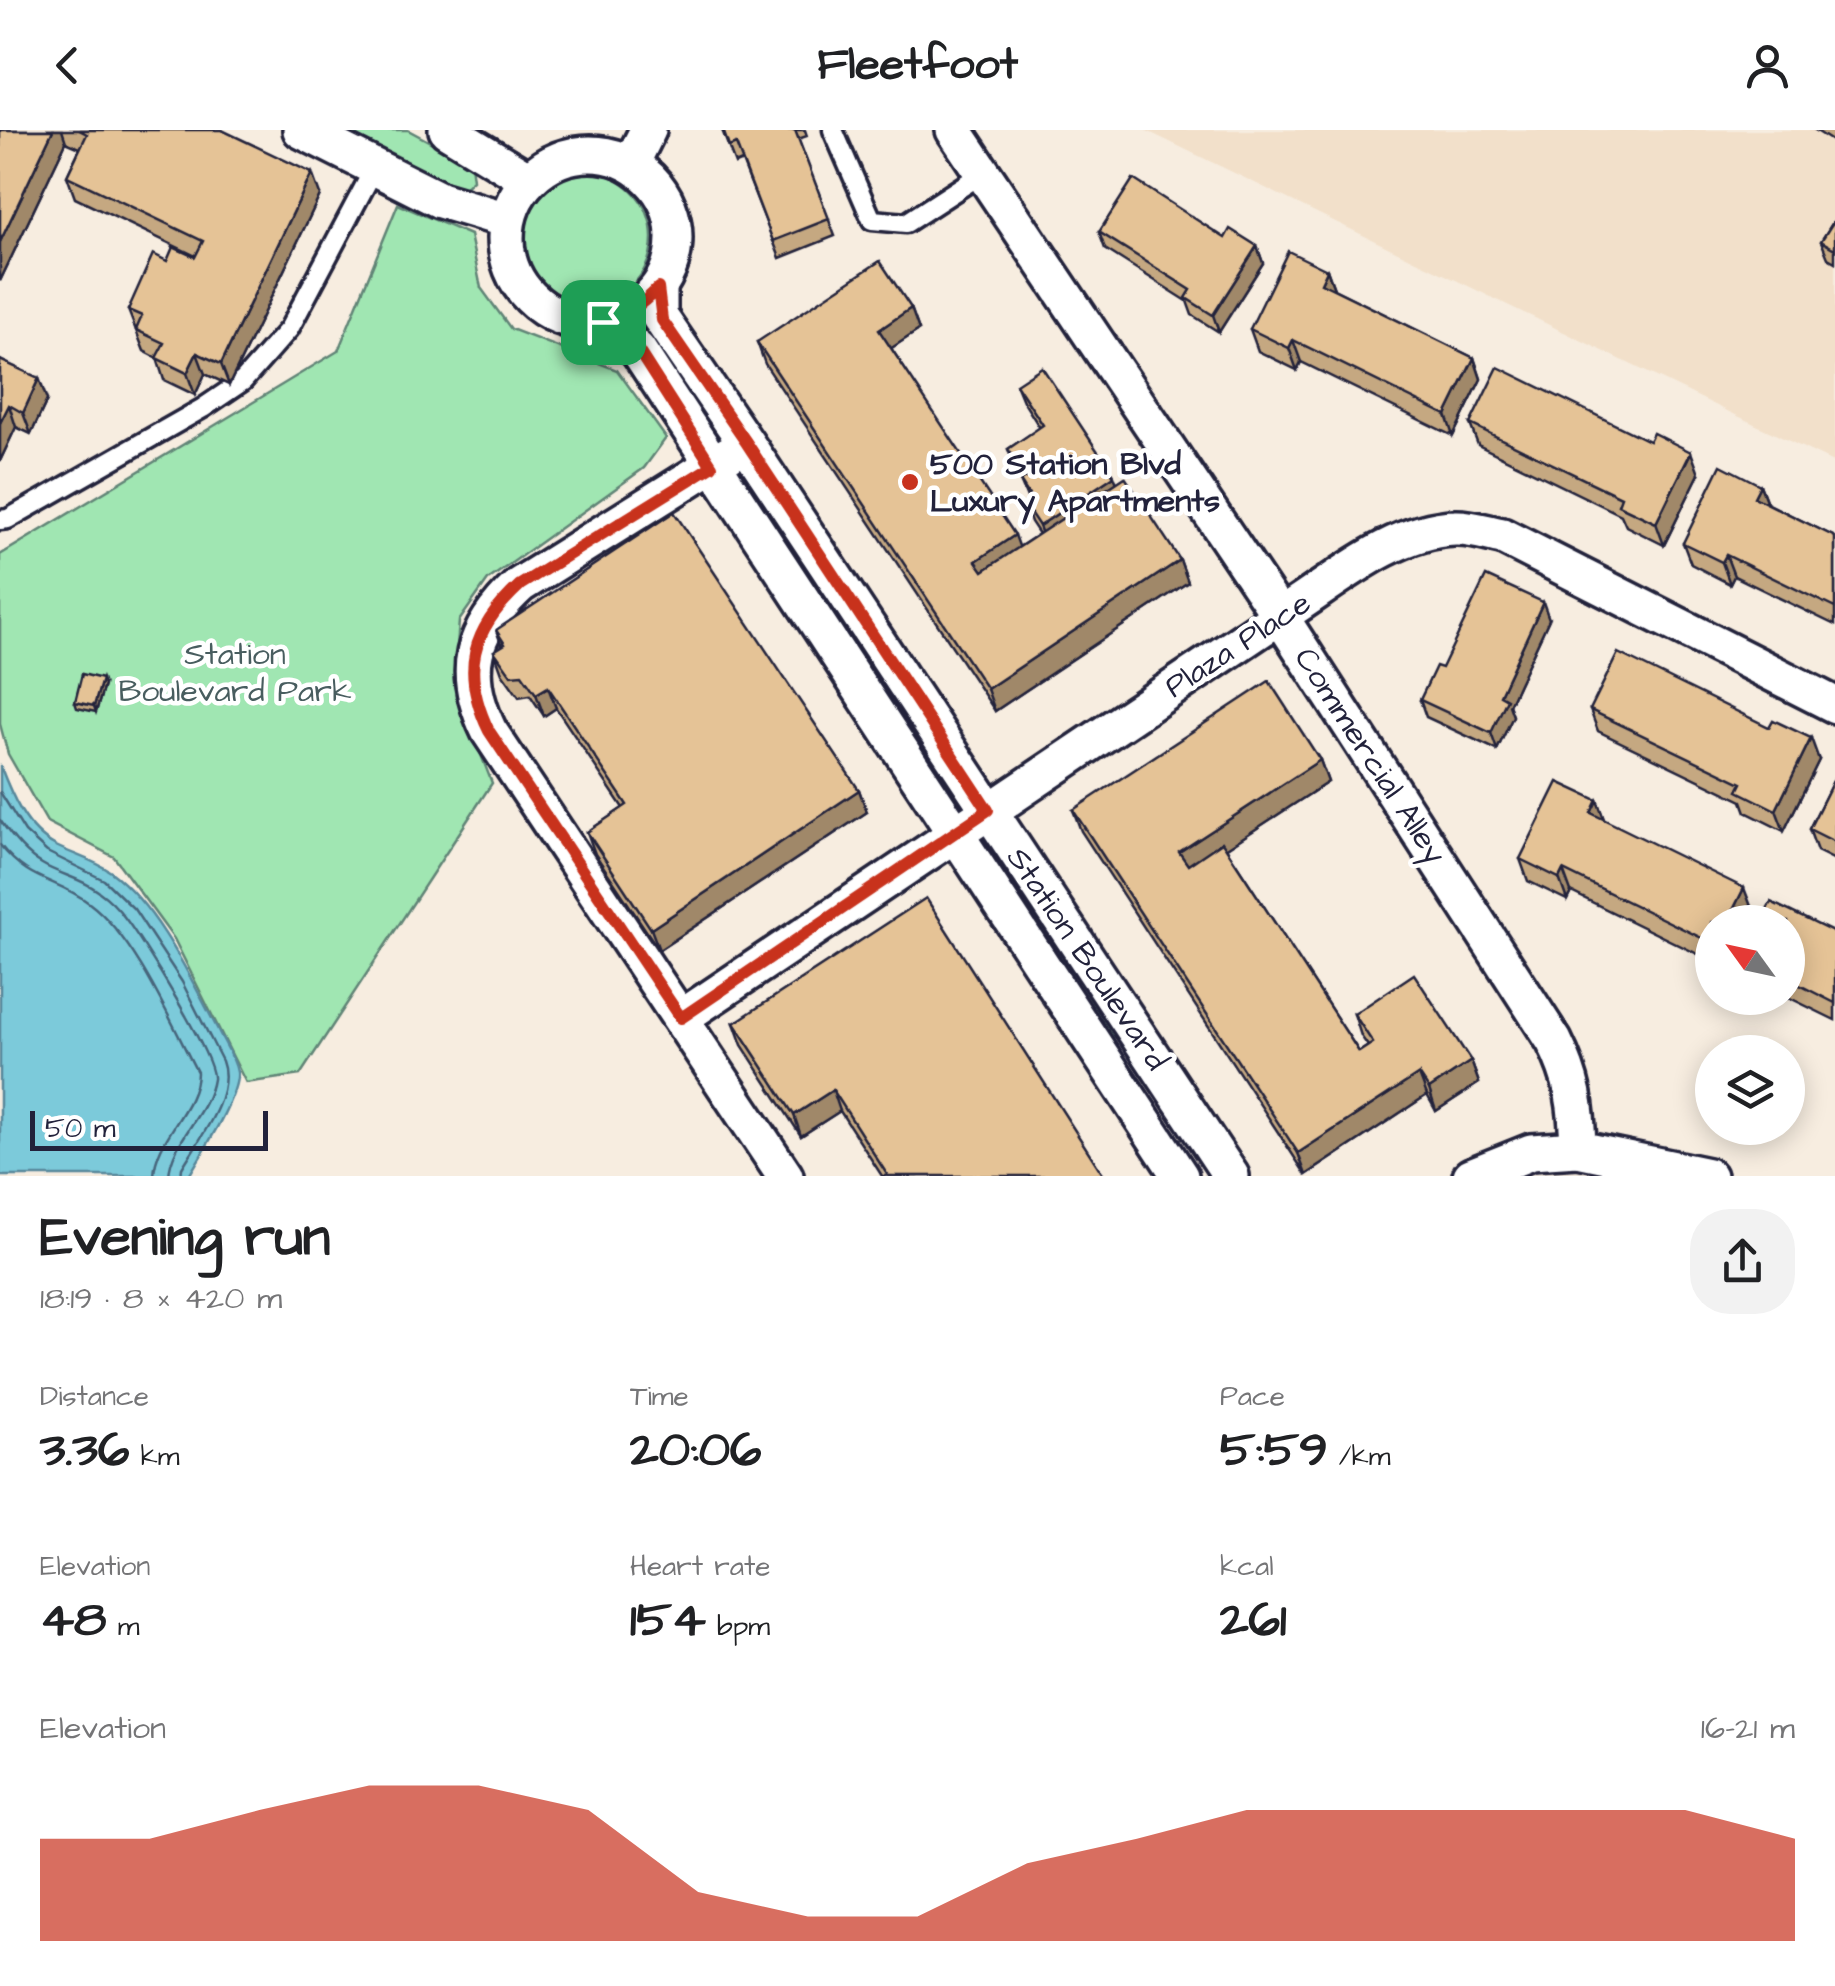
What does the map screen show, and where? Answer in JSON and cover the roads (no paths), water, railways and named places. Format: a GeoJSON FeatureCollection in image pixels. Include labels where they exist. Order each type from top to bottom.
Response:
{"type":"FeatureCollection","features":[{"type":"Feature","properties":{"kind":"street"},"geometry":{"type":"LineString","coordinates":[[301,130],[440,200],[507,220]]}},
{"type":"Feature","properties":{"kind":"street"},"geometry":{"type":"LineString","coordinates":[[447,130],[530,180]]}},
{"type":"Feature","properties":{"kind":"street"},"geometry":{"type":"LineString","coordinates":[[631,164],[648,130]]}},
{"type":"Feature","properties":{"kind":"street","name":"Commercial Alley"},"geometry":{"type":"LineString","coordinates":[[954,130],[1280,616],[1554,1040],[1570,1073],[1578,1149]]}},
{"type":"Feature","properties":{"kind":"street"},"geometry":{"type":"LineString","coordinates":[[578,154],[606,155],[631,164],[650,178],[673,220],[672,256],[658,288],[624,316],[603,322],[576,322],[550,313],[528,296],[514,274],[506,248],[507,220],[516,198],[530,180],[552,163],[578,154]]}},
{"type":"Feature","properties":{"kind":"street","name":"Station Boulevard"},"geometry":{"type":"LineString","coordinates":[[658,288],[662,320],[1231,1176]]}},
{"type":"Feature","properties":{"kind":"street","name":"Station Boulevard"},"geometry":{"type":"LineString","coordinates":[[603,322],[638,350],[1180,1176]]}},
{"type":"Feature","properties":{"kind":"street"},"geometry":{"type":"LineString","coordinates":[[746,442],[520,585],[497,606],[472,657],[474,695],[489,731],[786,1176]]}},
{"type":"Feature","properties":{"kind":"street","name":"Plaza Place"},"geometry":{"type":"LineString","coordinates":[[681,1018],[1280,616],[1377,554],[1420,534],[1457,528],[1502,536],[1835,705]]}},
{"type":"Feature","properties":{"kind":"street"},"geometry":{"type":"LineString","coordinates":[[800,601],[835,580]]}},
{"type":"Feature","properties":{"kind":"street"},"geometry":{"type":"LineString","coordinates":[[1114,1076],[1150,1052]]}},
{"type":"Feature","properties":{"kind":"street"},"geometry":{"type":"LineString","coordinates":[[1471,1176],[1531,1152],[1578,1149],[1708,1176]]}},
{"type":"Feature","properties":{"kind":"lane"},"geometry":{"type":"LineString","coordinates":[[833,130],[872,220],[906,223],[983,174]]}},
{"type":"Feature","properties":{"kind":"lane"},"geometry":{"type":"LineString","coordinates":[[0,520],[122,454],[243,381],[289,329],[374,167]]}},
{"type":"Feature","properties":{"kind":"water"},"geometry":{"type":"Polygon","coordinates":[[[0,765],[15,799],[36,831],[56,846],[111,872],[144,904],[185,967],[232,1056],[237,1072],[232,1095],[189,1176],[0,1176],[0,765]]]}},
{"type":"Feature","properties":{"kind":"place","name":"500 Station Blvd Luxury Apartments"},"geometry":{"type":"Point","coordinates":[910,482]}},
{"type":"Feature","properties":{"kind":"park label","name":"Station Boulevard Park"},"geometry":{"type":"Point","coordinates":[235,672]}}]}
